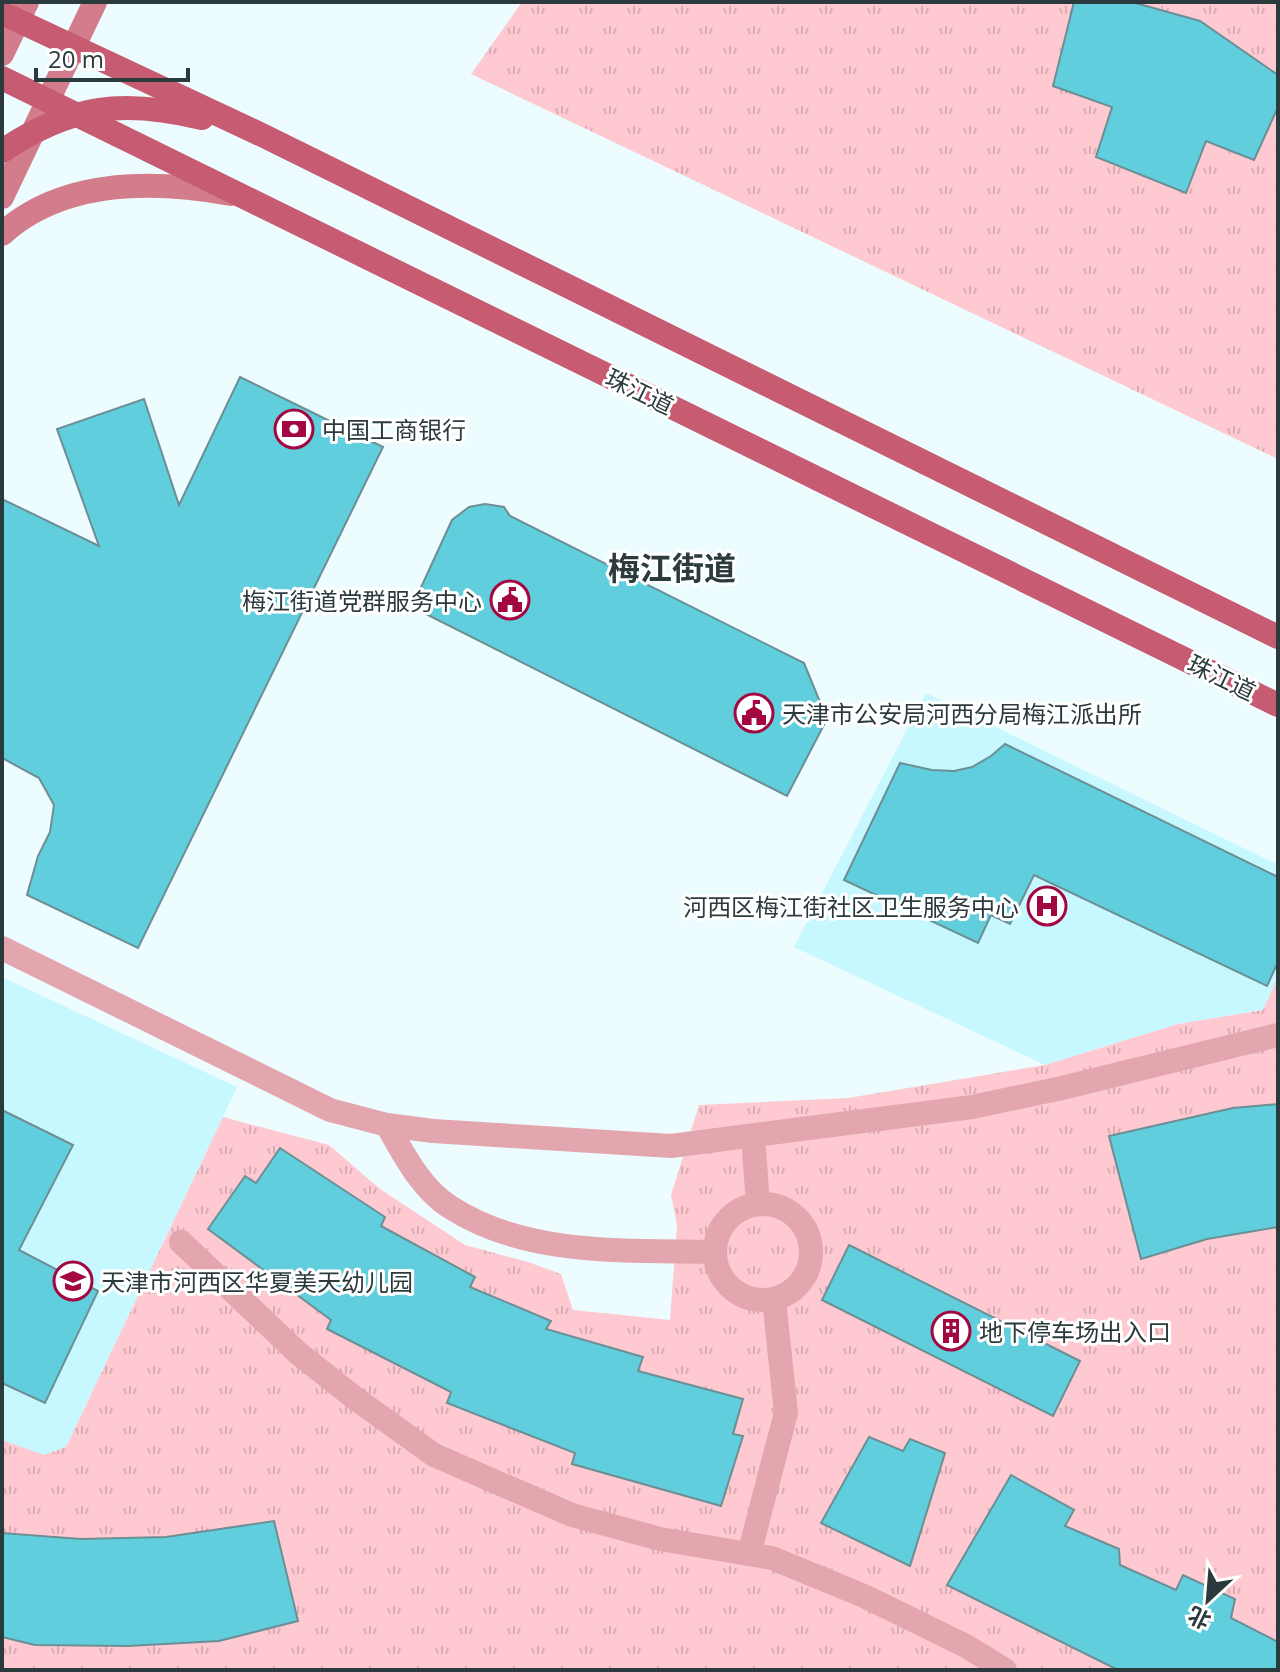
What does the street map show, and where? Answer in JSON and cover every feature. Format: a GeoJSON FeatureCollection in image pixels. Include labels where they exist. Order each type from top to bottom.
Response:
{"type":"FeatureCollection","features":[{"type":"Feature","properties":{"kind":"main road"},"geometry":{"type":"LineString","coordinates":[[15,12],[73,46],[262,135],[1278,637]]}},
{"type":"Feature","properties":{"kind":"main road","name":"珠江道"},"geometry":{"type":"LineString","coordinates":[[2,78],[1278,705]]}},
{"type":"Feature","properties":{"kind":"main road"},"geometry":{"type":"LineString","coordinates":[[2,151],[35,129],[77,114],[120,107],[167,110],[262,135]]}},
{"type":"Feature","properties":{"kind":"street"},"geometry":{"type":"LineString","coordinates":[[2,197],[95,2]]}},
{"type":"Feature","properties":{"kind":"street"},"geometry":{"type":"LineString","coordinates":[[2,54],[15,12]]}},
{"type":"Feature","properties":{"kind":"street"},"geometry":{"type":"LineString","coordinates":[[2,234],[46,206],[76,193],[148,184],[191,187],[247,197]]}},
{"type":"Feature","properties":{"kind":"street"},"geometry":{"type":"LineString","coordinates":[[2,948],[330,1110],[387,1125],[447,1133],[671,1146],[972,1107],[1278,1035]]}},
{"type":"Feature","properties":{"kind":"street"},"geometry":{"type":"LineString","coordinates":[[387,1125],[418,1176],[448,1207],[478,1221],[562,1246],[715,1252]]}},
{"type":"Feature","properties":{"kind":"street"},"geometry":{"type":"LineString","coordinates":[[753,1136],[758,1204]]}},
{"type":"Feature","properties":{"kind":"street"},"geometry":{"type":"LineString","coordinates":[[758,1204],[789,1212],[801,1223],[809,1237],[812,1253],[809,1269],[801,1283],[774,1300],[758,1300],[732,1289],[716,1266],[715,1252],[723,1225],[733,1214],[758,1204]]}},
{"type":"Feature","properties":{"kind":"street"},"geometry":{"type":"LineString","coordinates":[[181,1242],[298,1353],[434,1455],[572,1515],[660,1539],[772,1558],[864,1596],[966,1646],[1005,1670]]}},
{"type":"Feature","properties":{"kind":"street"},"geometry":{"type":"LineString","coordinates":[[749,1554],[786,1413],[774,1300]]}},
{"type":"Feature","properties":{"kind":"shaded area","name":"河西区梅江街社区卫生服务中心"},"geometry":{"type":"Polygon","coordinates":[[[926,693],[1278,865],[1278,977],[1263,1010],[1178,1024],[1045,1065],[794,947],[926,693]]]}},
{"type":"Feature","properties":{"kind":"shaded area","name":"天津市河西区华夏美天幼儿园"},"geometry":{"type":"Polygon","coordinates":[[[2,977],[237,1087],[66,1447],[44,1455],[2,1446],[2,977]]]}},
{"type":"Feature","properties":{"kind":"green space"},"geometry":{"type":"Polygon","coordinates":[[[522,2],[1278,2],[1278,459],[471,74],[522,2]]]}},
{"type":"Feature","properties":{"kind":"green space"},"geometry":{"type":"Polygon","coordinates":[[[1278,977],[1278,1670],[2,1670],[2,1440],[44,1455],[66,1447],[223,1117],[329,1145],[380,1189],[465,1245],[561,1274],[573,1310],[670,1320],[677,1225],[671,1195],[699,1105],[848,1098],[1045,1065],[1178,1024],[1263,1010],[1278,977]]]}},
{"type":"Feature","properties":{"kind":"building"},"geometry":{"type":"Polygon","coordinates":[[[1074,2],[1132,2],[1200,21],[1278,75],[1278,107],[1254,160],[1206,141],[1186,193],[1096,157],[1112,107],[1053,86],[1074,2]]]}},
{"type":"Feature","properties":{"kind":"building"},"geometry":{"type":"Polygon","coordinates":[[[240,377],[383,447],[138,948],[27,895],[38,856],[50,832],[54,805],[39,778],[2,758],[2,499],[99,546],[57,429],[144,399],[179,505],[240,377]]]}},
{"type":"Feature","properties":{"kind":"building"},"geometry":{"type":"Polygon","coordinates":[[[485,504],[504,507],[510,516],[804,663],[827,719],[787,796],[412,607],[452,520],[469,507],[485,504]]]}},
{"type":"Feature","properties":{"kind":"building"},"geometry":{"type":"Polygon","coordinates":[[[1005,744],[1278,877],[1278,962],[1267,986],[1034,875],[1010,924],[991,915],[978,943],[844,880],[900,763],[954,771],[972,767],[1005,744]]]}},
{"type":"Feature","properties":{"kind":"building"},"geometry":{"type":"Polygon","coordinates":[[[1278,1104],[1278,1227],[1207,1239],[1141,1259],[1109,1136],[1233,1108],[1278,1104]]]}},
{"type":"Feature","properties":{"kind":"building"},"geometry":{"type":"Polygon","coordinates":[[[2,1110],[73,1145],[19,1250],[98,1291],[45,1403],[2,1383],[2,1110]]]}},
{"type":"Feature","properties":{"kind":"building"},"geometry":{"type":"Polygon","coordinates":[[[280,1148],[385,1217],[381,1226],[475,1277],[470,1287],[551,1321],[546,1329],[643,1357],[638,1371],[743,1399],[733,1434],[743,1436],[721,1506],[572,1464],[575,1453],[447,1403],[451,1392],[327,1329],[331,1320],[208,1229],[245,1176],[256,1183],[280,1148]]]}},
{"type":"Feature","properties":{"kind":"building","name":"地下停车场出入口"},"geometry":{"type":"Polygon","coordinates":[[[849,1245],[1080,1361],[1053,1416],[822,1300],[849,1245]]]}},
{"type":"Feature","properties":{"kind":"building"},"geometry":{"type":"Polygon","coordinates":[[[869,1437],[903,1451],[910,1439],[945,1453],[910,1566],[821,1523],[869,1437]]]}},
{"type":"Feature","properties":{"kind":"building"},"geometry":{"type":"Polygon","coordinates":[[[1011,1475],[1074,1510],[1065,1526],[1119,1549],[1120,1565],[1176,1590],[1183,1575],[1235,1599],[1231,1618],[1278,1642],[1278,1670],[1118,1670],[947,1585],[1011,1475]]]}},
{"type":"Feature","properties":{"kind":"building"},"geometry":{"type":"Polygon","coordinates":[[[274,1521],[298,1621],[219,1641],[128,1646],[35,1645],[2,1637],[2,1533],[81,1539],[166,1537],[274,1521]]]}},
{"type":"Feature","properties":{"kind":"place","name":"中国工商银行"},"geometry":{"type":"Point","coordinates":[294,429]}},
{"type":"Feature","properties":{"kind":"place","name":"梅江街道党群服务中心"},"geometry":{"type":"Point","coordinates":[510,600]}},
{"type":"Feature","properties":{"kind":"place","name":"天津市公安局河西分局梅江派出所"},"geometry":{"type":"Point","coordinates":[754,713]}},
{"type":"Feature","properties":{"kind":"place","name":"河西区梅江街社区卫生服务中心"},"geometry":{"type":"Point","coordinates":[1047,906]}},
{"type":"Feature","properties":{"kind":"place","name":"天津市河西区华夏美天幼儿园"},"geometry":{"type":"Point","coordinates":[73,1281]}},
{"type":"Feature","properties":{"kind":"place","name":"地下停车场出入口"},"geometry":{"type":"Point","coordinates":[951,1331]}},
{"type":"Feature","properties":{"kind":"district","name":"梅江街道"},"geometry":{"type":"Point","coordinates":[672,567]}}]}
